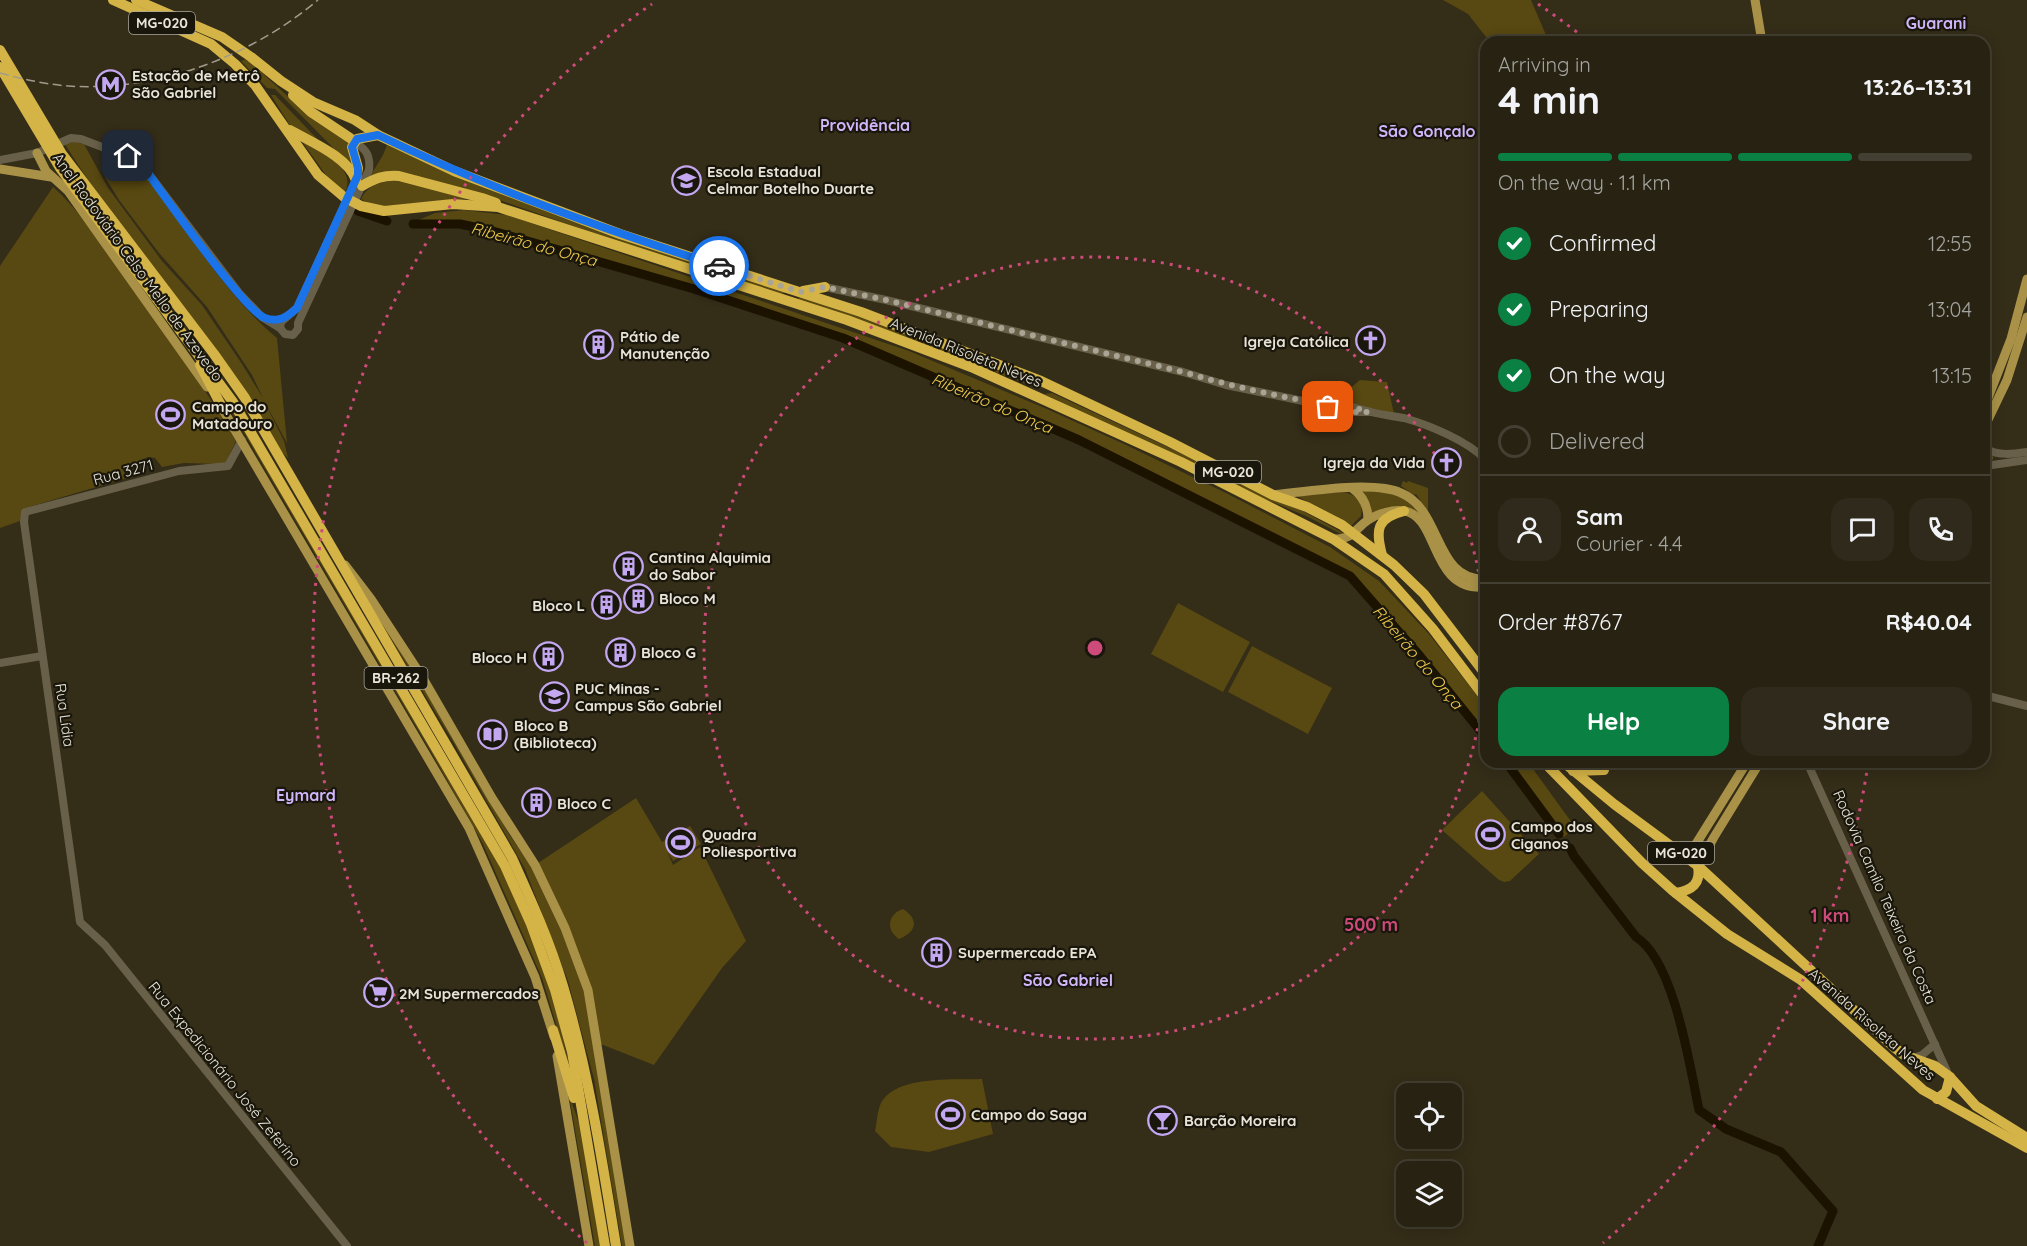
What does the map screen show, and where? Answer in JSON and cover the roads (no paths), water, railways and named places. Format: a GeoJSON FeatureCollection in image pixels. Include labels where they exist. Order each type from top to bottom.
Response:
{"type":"FeatureCollection","features":[{"type":"Feature","properties":{"kind":"highway","name":"Avenida Risoleta Neves"},"geometry":{"type":"LineString","coordinates":[[113,0],[211,44],[236,64],[264,96],[318,175],[344,196],[361,206],[384,211],[453,204],[476,205],[498,207],[521,213],[847,320],[971,367],[1181,462],[1333,539],[1384,574],[1433,629],[1480,691]]}},
{"type":"Feature","properties":{"kind":"highway","name":"Avenida Risoleta Neves"},"geometry":{"type":"LineString","coordinates":[[136,0],[222,37],[313,102],[355,120],[378,135],[454,171],[620,234],[861,312],[1057,388],[1273,495],[1307,507],[1342,525],[1382,555],[1424,594],[1480,667]]}},
{"type":"Feature","properties":{"kind":"highway","name":"Anel Rodoviário Celso Mello de Azevedo"},"geometry":{"type":"LineString","coordinates":[[0,50],[62,154],[245,398],[512,858],[538,916],[563,984],[580,1048],[616,1246]]}},
{"type":"Feature","properties":{"kind":"highway","name":"Anel Rodoviário Celso Mello de Azevedo"},"geometry":{"type":"LineString","coordinates":[[0,67],[60,168],[232,402],[505,866],[531,924],[555,990],[572,1052],[605,1246]]}},
{"type":"Feature","properties":{"kind":"highway"},"geometry":{"type":"LineString","coordinates":[[281,81],[311,112],[354,141]]}},
{"type":"Feature","properties":{"kind":"highway"},"geometry":{"type":"LineString","coordinates":[[287,128],[342,160],[353,171],[357,187]]}},
{"type":"Feature","properties":{"kind":"highway"},"geometry":{"type":"LineString","coordinates":[[357,187],[358,168],[352,147],[357,139],[378,135]]}},
{"type":"Feature","properties":{"kind":"highway"},"geometry":{"type":"LineString","coordinates":[[357,187],[386,175],[399,176],[482,198],[521,213]]}},
{"type":"Feature","properties":{"kind":"highway"},"geometry":{"type":"LineString","coordinates":[[800,292],[825,287]]}},
{"type":"Feature","properties":{"kind":"highway"},"geometry":{"type":"LineString","coordinates":[[187,338],[222,407]]}},
{"type":"Feature","properties":{"kind":"highway"},"geometry":{"type":"LineString","coordinates":[[1382,555],[1377,539],[1380,525],[1387,517],[1404,511]]}},
{"type":"Feature","properties":{"kind":"highway","name":"Avenida Risoleta Neves"},"geometry":{"type":"LineString","coordinates":[[1550,768],[1632,853],[1676,893],[1727,934],[1801,980],[1923,1090],[1937,1099]]}},
{"type":"Feature","properties":{"kind":"highway","name":"Avenida Risoleta Neves"},"geometry":{"type":"LineString","coordinates":[[1569,768],[1698,866],[1895,1048],[1935,1066],[1950,1077]]}},
{"type":"Feature","properties":{"kind":"highway"},"geometry":{"type":"LineString","coordinates":[[1572,771],[1604,770]]}},
{"type":"Feature","properties":{"kind":"highway"},"geometry":{"type":"LineString","coordinates":[[1676,893],[1693,888],[1699,876],[1698,866]]}},
{"type":"Feature","properties":{"kind":"highway"},"geometry":{"type":"LineString","coordinates":[[553,1030],[586,1139]]}},
{"type":"Feature","properties":{"kind":"highway"},"geometry":{"type":"LineString","coordinates":[[1937,1099],[1946,1092],[1950,1077]]}},
{"type":"Feature","properties":{"kind":"highway","name":"Rodovia Camilo Teixeira da Costa"},"geometry":{"type":"LineString","coordinates":[[1950,1077],[1976,1106],[2027,1138]]}},
{"type":"Feature","properties":{"kind":"highway","name":"MG-020"},"geometry":{"type":"LineString","coordinates":[[1937,1099],[2027,1148]]}},
{"type":"Feature","properties":{"kind":"main road"},"geometry":{"type":"LineString","coordinates":[[1755,0],[1761,36]]}},
{"type":"Feature","properties":{"kind":"main road","name":"Anel Rodoviário Celso Mello de Azevedo"},"geometry":{"type":"LineString","coordinates":[[37,153],[46,171],[68,191],[222,407],[469,828],[535,978],[553,1030],[589,1246]]}},
{"type":"Feature","properties":{"kind":"main road"},"geometry":{"type":"LineString","coordinates":[[0,169],[53,178]]}},
{"type":"Feature","properties":{"kind":"main road"},"geometry":{"type":"LineString","coordinates":[[1990,393],[2007,350],[2027,279]]}},
{"type":"Feature","properties":{"kind":"main road"},"geometry":{"type":"LineString","coordinates":[[1990,415],[2007,380],[2027,317]]}},
{"type":"Feature","properties":{"kind":"main road"},"geometry":{"type":"LineString","coordinates":[[1352,488],[1366,505],[1368,519]]}},
{"type":"Feature","properties":{"kind":"main road"},"geometry":{"type":"LineString","coordinates":[[1273,495],[1352,488],[1383,488],[1400,492],[1412,499],[1422,510],[1453,566],[1462,575],[1480,579]]}},
{"type":"Feature","properties":{"kind":"main road"},"geometry":{"type":"LineString","coordinates":[[1333,539],[1343,539],[1354,533],[1368,519],[1391,511],[1404,511],[1415,515],[1422,524],[1448,573],[1468,586],[1480,587]]}},
{"type":"Feature","properties":{"kind":"main road","name":"Anel Rodoviário Celso Mello de Azevedo"},"geometry":{"type":"LineString","coordinates":[[334,552],[356,578],[424,680],[492,798],[535,865],[565,928],[588,990],[630,1246]]}},
{"type":"Feature","properties":{"kind":"main road"},"geometry":{"type":"LineString","coordinates":[[1686,856],[1710,824],[1743,768]]}},
{"type":"Feature","properties":{"kind":"main road"},"geometry":{"type":"LineString","coordinates":[[1698,866],[1756,768]]}},
{"type":"Feature","properties":{"kind":"street"},"geometry":{"type":"LineString","coordinates":[[0,160],[37,153],[70,138],[81,139],[139,161],[220,271],[262,317],[280,328],[285,334],[292,335],[298,329],[298,323],[323,260],[357,187],[369,170],[369,153],[354,141]]}},
{"type":"Feature","properties":{"kind":"street"},"geometry":{"type":"LineString","coordinates":[[280,328],[284,318],[297,308],[323,260]]}},
{"type":"Feature","properties":{"kind":"street"},"geometry":{"type":"LineString","coordinates":[[825,287],[1183,372],[1226,385],[1328,407],[1401,418],[1424,424],[1459,441],[1480,456]]}},
{"type":"Feature","properties":{"kind":"street"},"geometry":{"type":"LineString","coordinates":[[262,317],[272,320],[292,317],[298,323]]}},
{"type":"Feature","properties":{"kind":"street","name":"Rua 3271"},"geometry":{"type":"LineString","coordinates":[[25,512],[179,471],[228,466],[242,440]]}},
{"type":"Feature","properties":{"kind":"street"},"geometry":{"type":"LineString","coordinates":[[1990,451],[2014,454],[2027,452]]}},
{"type":"Feature","properties":{"kind":"street"},"geometry":{"type":"LineString","coordinates":[[1990,465],[2027,460]]}},
{"type":"Feature","properties":{"kind":"street","name":"Rua Lídia"},"geometry":{"type":"LineString","coordinates":[[25,512],[24,522],[42,657],[80,922]]}},
{"type":"Feature","properties":{"kind":"street"},"geometry":{"type":"LineString","coordinates":[[0,663],[42,657]]}},
{"type":"Feature","properties":{"kind":"street"},"geometry":{"type":"LineString","coordinates":[[1990,697],[2027,706]]}},
{"type":"Feature","properties":{"kind":"street","name":"Rodovia Camilo Teixeira da Costa"},"geometry":{"type":"LineString","coordinates":[[1811,768],[1950,1077]]}},
{"type":"Feature","properties":{"kind":"street","name":"Rua Expedicionário José Zeferino"},"geometry":{"type":"LineString","coordinates":[[80,922],[105,945],[347,1246]]}},
{"type":"Feature","properties":{"kind":"street"},"geometry":{"type":"LineString","coordinates":[[1913,1058],[1922,1055],[1935,1044]]}},
{"type":"Feature","properties":{"kind":"waterway","name":"Ribeirão do Onça"},"geometry":{"type":"LineString","coordinates":[[358,211],[387,221]]}},
{"type":"Feature","properties":{"kind":"waterway","name":"Ribeirão do Onça"},"geometry":{"type":"LineString","coordinates":[[413,224],[460,224],[489,230],[694,289],[843,338],[1079,440],[1350,576],[1420,656],[1480,731]]}},
{"type":"Feature","properties":{"kind":"waterway","name":"Ribeirão do Onça"},"geometry":{"type":"LineString","coordinates":[[1510,768],[1559,834]]}},
{"type":"Feature","properties":{"kind":"waterway","name":"Ribeirão do Onça"},"geometry":{"type":"LineString","coordinates":[[1570,848],[1636,937],[1649,949],[1661,968],[1685,1042],[1699,1110],[1726,1129],[1781,1152],[1833,1211],[1818,1246]]}},
{"type":"Feature","properties":{"kind":"railway"},"geometry":{"type":"LineString","coordinates":[[0,73],[68,86],[135,83],[168,76],[201,67],[232,54],[263,38],[318,0]]}},
{"type":"Feature","properties":{"kind":"place","name":"Estação de Metrô São Gabriel"},"geometry":{"type":"Point","coordinates":[111,84]}},
{"type":"Feature","properties":{"kind":"place","name":"Escola Estadual Celmar Botelho Duarte"},"geometry":{"type":"Point","coordinates":[686,180]}},
{"type":"Feature","properties":{"kind":"place","name":"Igreja Católica"},"geometry":{"type":"Point","coordinates":[1370,341]}},
{"type":"Feature","properties":{"kind":"place","name":"Pátio de Manutenção"},"geometry":{"type":"Point","coordinates":[599,345]}},
{"type":"Feature","properties":{"kind":"place","name":"Campo do Matadouro"},"geometry":{"type":"Point","coordinates":[171,415]}},
{"type":"Feature","properties":{"kind":"place","name":"Igreja da Vida"},"geometry":{"type":"Point","coordinates":[1446,462]}},
{"type":"Feature","properties":{"kind":"place","name":"Cantina Alquimia do Sabor"},"geometry":{"type":"Point","coordinates":[628,566]}},
{"type":"Feature","properties":{"kind":"place","name":"Bloco M"},"geometry":{"type":"Point","coordinates":[638,598]}},
{"type":"Feature","properties":{"kind":"place","name":"Bloco L"},"geometry":{"type":"Point","coordinates":[606,605]}},
{"type":"Feature","properties":{"kind":"place","name":"Bloco G"},"geometry":{"type":"Point","coordinates":[620,652]}},
{"type":"Feature","properties":{"kind":"place","name":"Bloco H"},"geometry":{"type":"Point","coordinates":[548,657]}},
{"type":"Feature","properties":{"kind":"place","name":"PUC Minas - Campus São Gabriel"},"geometry":{"type":"Point","coordinates":[554,697]}},
{"type":"Feature","properties":{"kind":"place","name":"Bloco B (Biblioteca)"},"geometry":{"type":"Point","coordinates":[493,734]}},
{"type":"Feature","properties":{"kind":"place","name":"Bloco C"},"geometry":{"type":"Point","coordinates":[536,803]}},
{"type":"Feature","properties":{"kind":"place","name":"Campo dos Ciganos"},"geometry":{"type":"Point","coordinates":[1490,835]}},
{"type":"Feature","properties":{"kind":"place","name":"Quadra Poliesportiva"},"geometry":{"type":"Point","coordinates":[681,843]}},
{"type":"Feature","properties":{"kind":"place","name":"Supermercado EPA"},"geometry":{"type":"Point","coordinates":[937,952]}},
{"type":"Feature","properties":{"kind":"place","name":"2M Supermercados"},"geometry":{"type":"Point","coordinates":[378,993]}},
{"type":"Feature","properties":{"kind":"place","name":"Campo do Saga"},"geometry":{"type":"Point","coordinates":[950,1114]}},
{"type":"Feature","properties":{"kind":"place","name":"Barção Moreira"},"geometry":{"type":"Point","coordinates":[1163,1120]}},
{"type":"Feature","properties":{"kind":"district","name":"Guarani"},"geometry":{"type":"Point","coordinates":[1936,23]}},
{"type":"Feature","properties":{"kind":"district","name":"Providência"},"geometry":{"type":"Point","coordinates":[865,125]}},
{"type":"Feature","properties":{"kind":"district","name":"São Gonçalo"},"geometry":{"type":"Point","coordinates":[1427,131]}},
{"type":"Feature","properties":{"kind":"district","name":"Eymard"},"geometry":{"type":"Point","coordinates":[306,795]}},
{"type":"Feature","properties":{"kind":"district","name":"São Gabriel"},"geometry":{"type":"Point","coordinates":[1068,980]}}]}
